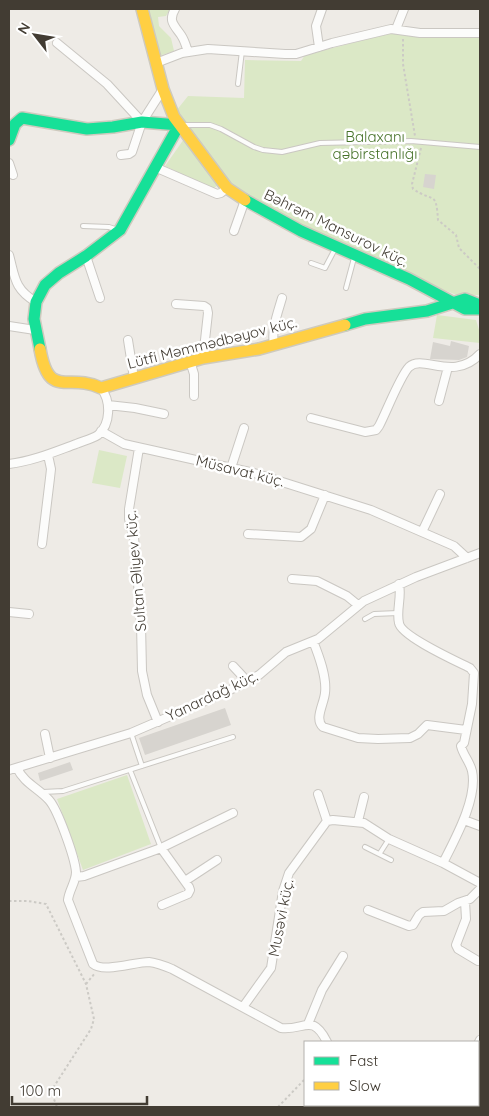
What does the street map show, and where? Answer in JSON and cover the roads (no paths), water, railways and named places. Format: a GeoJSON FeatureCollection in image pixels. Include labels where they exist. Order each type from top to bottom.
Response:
{"type":"FeatureCollection","features":[{"type":"Feature","properties":{"kind":"street","name":"Bəhrəm Mansurov küç."},"geometry":{"type":"LineString","coordinates":[[142,9],[163,89],[171,110],[179,125],[227,188],[245,200],[336,247],[409,279],[453,302]]}},
{"type":"Feature","properties":{"kind":"street"},"geometry":{"type":"LineString","coordinates":[[175,9],[171,19],[186,44],[188,52]]}},
{"type":"Feature","properties":{"kind":"street"},"geometry":{"type":"LineString","coordinates":[[319,47],[316,26],[322,9]]}},
{"type":"Feature","properties":{"kind":"street"},"geometry":{"type":"LineString","coordinates":[[400,10],[400,30]]}},
{"type":"Feature","properties":{"kind":"street"},"geometry":{"type":"LineString","coordinates":[[156,63],[188,52],[208,49],[296,54],[319,47],[400,30],[420,33],[480,33]]}},
{"type":"Feature","properties":{"kind":"street"},"geometry":{"type":"LineString","coordinates":[[57,43],[107,84],[142,122]]}},
{"type":"Feature","properties":{"kind":"street"},"geometry":{"type":"LineString","coordinates":[[121,155],[132,152],[142,122],[163,89]]}},
{"type":"Feature","properties":{"kind":"street"},"geometry":{"type":"LineString","coordinates":[[9,140],[15,124],[22,118],[87,129],[142,122],[179,125],[120,230],[52,279],[45,285],[36,302],[35,330],[43,367],[49,377],[58,381],[86,382],[102,388],[108,405],[107,419],[101,431],[92,438],[48,455],[30,461],[9,464]]}},
{"type":"Feature","properties":{"kind":"street"},"geometry":{"type":"LineString","coordinates":[[9,163],[12,175]]}},
{"type":"Feature","properties":{"kind":"street"},"geometry":{"type":"LineString","coordinates":[[156,168],[217,194],[227,188]]}},
{"type":"Feature","properties":{"kind":"street"},"geometry":{"type":"LineString","coordinates":[[234,230],[245,200]]}},
{"type":"Feature","properties":{"kind":"street"},"geometry":{"type":"LineString","coordinates":[[9,255],[18,286],[25,296],[36,302]]}},
{"type":"Feature","properties":{"kind":"street"},"geometry":{"type":"LineString","coordinates":[[86,256],[100,298]]}},
{"type":"Feature","properties":{"kind":"street"},"geometry":{"type":"LineString","coordinates":[[274,344],[273,338],[282,298]]}},
{"type":"Feature","properties":{"kind":"street"},"geometry":{"type":"LineString","coordinates":[[453,302],[468,300],[480,305]]}},
{"type":"Feature","properties":{"kind":"street"},"geometry":{"type":"LineString","coordinates":[[453,302],[468,310],[480,309]]}},
{"type":"Feature","properties":{"kind":"street","name":"Lütfi Məmmədbəyov küç."},"geometry":{"type":"LineString","coordinates":[[102,388],[190,361],[248,351],[365,318],[427,310],[453,302]]}},
{"type":"Feature","properties":{"kind":"street"},"geometry":{"type":"LineString","coordinates":[[176,304],[204,306],[207,308],[203,358]]}},
{"type":"Feature","properties":{"kind":"street"},"geometry":{"type":"LineString","coordinates":[[9,326],[35,330]]}},
{"type":"Feature","properties":{"kind":"street"},"geometry":{"type":"LineString","coordinates":[[128,340],[134,378]]}},
{"type":"Feature","properties":{"kind":"street"},"geometry":{"type":"LineString","coordinates":[[311,418],[371,432],[379,426],[408,368],[418,363],[455,368],[468,364],[480,354]]}},
{"type":"Feature","properties":{"kind":"street"},"geometry":{"type":"LineString","coordinates":[[190,361],[194,374],[194,396]]}},
{"type":"Feature","properties":{"kind":"street"},"geometry":{"type":"LineString","coordinates":[[439,401],[448,368]]}},
{"type":"Feature","properties":{"kind":"street"},"geometry":{"type":"LineString","coordinates":[[108,405],[164,414]]}},
{"type":"Feature","properties":{"kind":"street"},"geometry":{"type":"LineString","coordinates":[[231,468],[244,428]]}},
{"type":"Feature","properties":{"kind":"street","name":"Müsavat küç."},"geometry":{"type":"LineString","coordinates":[[101,431],[117,442],[271,478],[371,510],[454,546],[467,558]]}},
{"type":"Feature","properties":{"kind":"street","name":"Sultan Əliyev küç."},"geometry":{"type":"LineString","coordinates":[[139,448],[129,519],[135,547],[141,624],[142,671],[147,695],[158,722]]}},
{"type":"Feature","properties":{"kind":"street"},"geometry":{"type":"LineString","coordinates":[[42,544],[51,469],[48,455]]}},
{"type":"Feature","properties":{"kind":"street"},"geometry":{"type":"LineString","coordinates":[[422,532],[440,494]]}},
{"type":"Feature","properties":{"kind":"street"},"geometry":{"type":"LineString","coordinates":[[248,534],[301,537],[308,534],[325,495]]}},
{"type":"Feature","properties":{"kind":"street","name":"Yanardağ küç."},"geometry":{"type":"LineString","coordinates":[[13,769],[130,733],[247,682],[259,675],[286,652],[313,642],[322,636],[358,605],[400,584],[480,553]]}},
{"type":"Feature","properties":{"kind":"street"},"geometry":{"type":"LineString","coordinates":[[292,579],[317,581],[347,596],[358,605]]}},
{"type":"Feature","properties":{"kind":"street"},"geometry":{"type":"LineString","coordinates":[[400,584],[401,592],[398,613],[400,628],[470,668],[474,673],[472,704],[464,743],[461,746],[462,752],[470,763],[473,780],[464,820],[443,862]]}},
{"type":"Feature","properties":{"kind":"street"},"geometry":{"type":"LineString","coordinates":[[9,612],[29,614]]}},
{"type":"Feature","properties":{"kind":"street"},"geometry":{"type":"LineString","coordinates":[[313,642],[325,688],[319,718],[323,727],[358,738],[378,739],[414,737],[427,725],[466,730]]}},
{"type":"Feature","properties":{"kind":"street"},"geometry":{"type":"LineString","coordinates":[[233,666],[247,682]]}},
{"type":"Feature","properties":{"kind":"street"},"geometry":{"type":"LineString","coordinates":[[45,734],[50,758]]}},
{"type":"Feature","properties":{"kind":"street"},"geometry":{"type":"LineString","coordinates":[[13,769],[51,802],[56,812],[75,864],[76,877],[68,895],[69,903],[91,961],[98,967],[136,963],[159,964],[172,969],[281,1028],[308,1024],[319,1029],[326,1041]]}},
{"type":"Feature","properties":{"kind":"street"},"geometry":{"type":"LineString","coordinates":[[318,794],[327,821],[358,821],[370,826],[388,839],[443,862],[480,883]]}},
{"type":"Feature","properties":{"kind":"street"},"geometry":{"type":"LineString","coordinates":[[358,821],[364,797]]}},
{"type":"Feature","properties":{"kind":"street"},"geometry":{"type":"LineString","coordinates":[[76,877],[84,876],[161,848],[233,813]]}},
{"type":"Feature","properties":{"kind":"street"},"geometry":{"type":"LineString","coordinates":[[464,820],[480,826]]}},
{"type":"Feature","properties":{"kind":"street","name":"Musəvi küç."},"geometry":{"type":"LineString","coordinates":[[243,1007],[271,968],[283,891],[289,874],[327,821]]}},
{"type":"Feature","properties":{"kind":"street"},"geometry":{"type":"LineString","coordinates":[[161,848],[190,890],[188,894],[162,905]]}},
{"type":"Feature","properties":{"kind":"street"},"geometry":{"type":"LineString","coordinates":[[185,881],[217,860]]}},
{"type":"Feature","properties":{"kind":"street"},"geometry":{"type":"LineString","coordinates":[[368,910],[409,926],[413,925],[419,914],[423,912],[438,913],[444,911],[470,899],[480,889]]}},
{"type":"Feature","properties":{"kind":"street"},"geometry":{"type":"LineString","coordinates":[[465,901],[466,919],[456,945],[458,949],[478,961]]}},
{"type":"Feature","properties":{"kind":"street"},"geometry":{"type":"LineString","coordinates":[[308,1024],[322,990],[343,956]]}},
{"type":"Feature","properties":{"kind":"lane"},"geometry":{"type":"LineString","coordinates":[[238,84],[242,51]]}},
{"type":"Feature","properties":{"kind":"lane"},"geometry":{"type":"LineString","coordinates":[[179,125],[210,124],[254,147],[282,152],[320,143],[416,140],[480,147]]}},
{"type":"Feature","properties":{"kind":"lane"},"geometry":{"type":"LineString","coordinates":[[83,226],[109,227],[120,230]]}},
{"type":"Feature","properties":{"kind":"lane"},"geometry":{"type":"LineString","coordinates":[[311,263],[324,268],[336,247]]}},
{"type":"Feature","properties":{"kind":"lane"},"geometry":{"type":"LineString","coordinates":[[346,288],[354,255]]}},
{"type":"Feature","properties":{"kind":"lane"},"geometry":{"type":"LineString","coordinates":[[365,619],[374,614],[398,613]]}},
{"type":"Feature","properties":{"kind":"lane"},"geometry":{"type":"LineString","coordinates":[[130,733],[142,766]]}},
{"type":"Feature","properties":{"kind":"lane"},"geometry":{"type":"LineString","coordinates":[[40,792],[63,791],[233,737]]}},
{"type":"Feature","properties":{"kind":"lane"},"geometry":{"type":"LineString","coordinates":[[130,770],[161,848]]}},
{"type":"Feature","properties":{"kind":"lane"},"geometry":{"type":"LineString","coordinates":[[380,853],[388,839]]}},
{"type":"Feature","properties":{"kind":"lane"},"geometry":{"type":"LineString","coordinates":[[365,847],[391,860]]}},
{"type":"Feature","properties":{"kind":"park label","name":"Balaxanı qəbirstanlığı"},"geometry":{"type":"Point","coordinates":[375,146]}}]}
